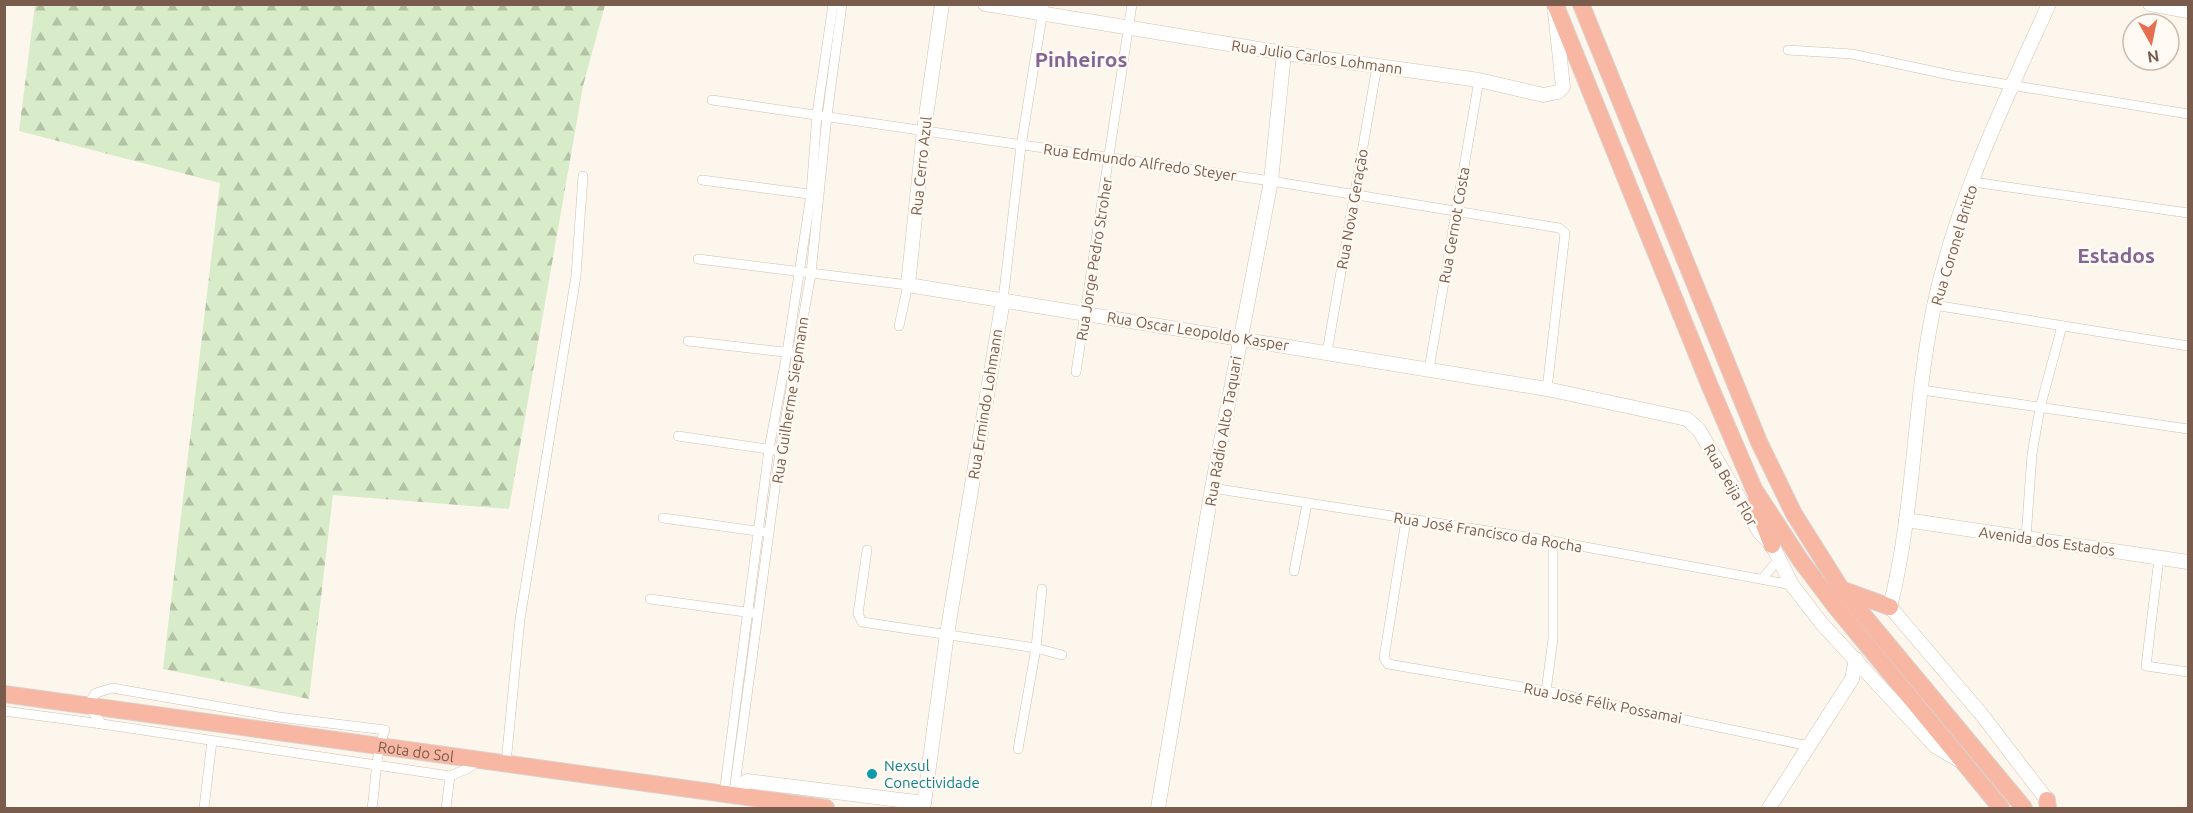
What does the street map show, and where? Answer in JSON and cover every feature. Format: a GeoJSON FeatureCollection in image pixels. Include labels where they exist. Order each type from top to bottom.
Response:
{"type":"FeatureCollection","features":[{"type":"Feature","properties":{"kind":"highway"},"geometry":{"type":"LineString","coordinates":[[1555,4],[1704,373],[1754,489],[1801,561],[1835,606],[2001,808]]}},
{"type":"Feature","properties":{"kind":"highway"},"geometry":{"type":"LineString","coordinates":[[1581,4],[1759,442],[1794,514],[1840,587],[2024,808]]}},
{"type":"Feature","properties":{"kind":"highway"},"geometry":{"type":"LineString","coordinates":[[1754,489],[1757,511],[1776,552]]}},
{"type":"Feature","properties":{"kind":"highway"},"geometry":{"type":"LineString","coordinates":[[1840,587],[1862,599],[1890,607]]}},
{"type":"Feature","properties":{"kind":"highway","name":"Rota do Sol"},"geometry":{"type":"LineString","coordinates":[[4,694],[506,763],[734,788],[826,808]]}},
{"type":"Feature","properties":{"kind":"street","name":"Rua Guilherme Siepmann"},"geometry":{"type":"LineString","coordinates":[[734,788],[748,613],[790,401],[811,273],[815,195],[833,4]]}},
{"type":"Feature","properties":{"kind":"street","name":"Rua Guilherme Siepmann"},"geometry":{"type":"LineString","coordinates":[[822,115],[842,4]]}},
{"type":"Feature","properties":{"kind":"street","name":"Rua Cerro Azul"},"geometry":{"type":"LineString","coordinates":[[899,326],[908,285],[924,130],[942,4]]}},
{"type":"Feature","properties":{"kind":"street","name":"Rua Julio Carlos Lohmann"},"geometry":{"type":"LineString","coordinates":[[985,4],[1043,9],[1128,28],[1284,53],[1479,80],[1543,95],[1558,92],[1563,87],[1564,78],[1557,42],[1555,4]]}},
{"type":"Feature","properties":{"kind":"street","name":"Rua Jorge Pedro Stroher"},"geometry":{"type":"LineString","coordinates":[[1076,372],[1110,157],[1131,4]]}},
{"type":"Feature","properties":{"kind":"street","name":"Rua Coronel Britto"},"geometry":{"type":"LineString","coordinates":[[1890,607],[1906,520],[1934,305],[1952,240],[1973,182],[2012,86],[2049,4]]}},
{"type":"Feature","properties":{"kind":"street"},"geometry":{"type":"LineString","coordinates":[[2150,4],[2188,11]]}},
{"type":"Feature","properties":{"kind":"street","name":"Rua Ermindo Lohmann"},"geometry":{"type":"LineString","coordinates":[[925,806],[947,634],[1003,300],[1021,146],[1043,9]]}},
{"type":"Feature","properties":{"kind":"street"},"geometry":{"type":"LineString","coordinates":[[1788,50],[1852,54],[2012,86],[2188,114]]}},
{"type":"Feature","properties":{"kind":"street","name":"Rua Rádio Alto Taquari"},"geometry":{"type":"LineString","coordinates":[[1158,808],[1212,488],[1271,181],[1284,53]]}},
{"type":"Feature","properties":{"kind":"street","name":"Rua Nova Geração"},"geometry":{"type":"LineString","coordinates":[[1326,352],[1377,66]]}},
{"type":"Feature","properties":{"kind":"street","name":"Rua Gernot Costa"},"geometry":{"type":"LineString","coordinates":[[1429,369],[1479,80]]}},
{"type":"Feature","properties":{"kind":"street","name":"Rua Edmundo Alfredo Steyer"},"geometry":{"type":"LineString","coordinates":[[712,100],[1271,181],[1559,228],[1565,233],[1547,389]]}},
{"type":"Feature","properties":{"kind":"street"},"geometry":{"type":"LineString","coordinates":[[506,763],[520,619],[576,276],[583,176]]}},
{"type":"Feature","properties":{"kind":"street"},"geometry":{"type":"LineString","coordinates":[[702,180],[815,195]]}},
{"type":"Feature","properties":{"kind":"street"},"geometry":{"type":"LineString","coordinates":[[1973,182],[2188,213]]}},
{"type":"Feature","properties":{"kind":"street","name":"Rua Guilherme Siepmann"},"geometry":{"type":"LineString","coordinates":[[734,788],[759,614],[769,449],[815,195]]}},
{"type":"Feature","properties":{"kind":"street","name":"Rua Oscar Leopoldo Kasper"},"geometry":{"type":"LineString","coordinates":[[698,259],[908,285],[1085,312],[1547,389],[1679,417],[1693,423]]}},
{"type":"Feature","properties":{"kind":"street"},"geometry":{"type":"LineString","coordinates":[[1934,305],[2188,346]]}},
{"type":"Feature","properties":{"kind":"street"},"geometry":{"type":"LineString","coordinates":[[2026,538],[2031,464],[2040,408],[2062,326]]}},
{"type":"Feature","properties":{"kind":"street"},"geometry":{"type":"LineString","coordinates":[[688,340],[798,354]]}},
{"type":"Feature","properties":{"kind":"street"},"geometry":{"type":"LineString","coordinates":[[1922,390],[2188,429]]}},
{"type":"Feature","properties":{"kind":"street"},"geometry":{"type":"LineString","coordinates":[[778,399],[790,401]]}},
{"type":"Feature","properties":{"kind":"street","name":"Rua Beija Flor"},"geometry":{"type":"LineString","coordinates":[[1693,423],[1760,534],[1776,552],[1792,585],[1822,624],[1935,746],[1964,763]]}},
{"type":"Feature","properties":{"kind":"street"},"geometry":{"type":"LineString","coordinates":[[678,436],[780,451]]}},
{"type":"Feature","properties":{"kind":"street","name":"Rua José Francisco da Rocha"},"geometry":{"type":"LineString","coordinates":[[1212,488],[1406,520],[1553,541],[1792,585]]}},
{"type":"Feature","properties":{"kind":"street"},"geometry":{"type":"LineString","coordinates":[[1294,572],[1307,504]]}},
{"type":"Feature","properties":{"kind":"street"},"geometry":{"type":"LineString","coordinates":[[663,518],[764,532]]}},
{"type":"Feature","properties":{"kind":"street","name":"Rua José Félix Possamai"},"geometry":{"type":"LineString","coordinates":[[1406,520],[1384,658],[1388,664],[1546,691],[1809,746]]}},
{"type":"Feature","properties":{"kind":"street","name":"Avenida dos Estados"},"geometry":{"type":"LineString","coordinates":[[1906,520],[2188,562]]}},
{"type":"Feature","properties":{"kind":"street"},"geometry":{"type":"LineString","coordinates":[[1546,691],[1553,639],[1553,541]]}},
{"type":"Feature","properties":{"kind":"street"},"geometry":{"type":"LineString","coordinates":[[867,550],[858,614],[862,622],[1036,648],[1062,655]]}},
{"type":"Feature","properties":{"kind":"street"},"geometry":{"type":"LineString","coordinates":[[1763,578],[1776,552]]}},
{"type":"Feature","properties":{"kind":"street"},"geometry":{"type":"LineString","coordinates":[[2159,558],[2146,666],[2188,672]]}},
{"type":"Feature","properties":{"kind":"street"},"geometry":{"type":"LineString","coordinates":[[1018,749],[1036,648],[1042,589]]}},
{"type":"Feature","properties":{"kind":"street"},"geometry":{"type":"LineString","coordinates":[[650,599],[759,614]]}},
{"type":"Feature","properties":{"kind":"street"},"geometry":{"type":"LineString","coordinates":[[1890,607],[1982,716],[2048,804]]}},
{"type":"Feature","properties":{"kind":"street"},"geometry":{"type":"LineString","coordinates":[[1769,808],[1852,679],[1856,659]]}},
{"type":"Feature","properties":{"kind":"street"},"geometry":{"type":"LineString","coordinates":[[1852,679],[1866,670]]}},
{"type":"Feature","properties":{"kind":"street"},"geometry":{"type":"LineString","coordinates":[[87,705],[102,724]]}},
{"type":"Feature","properties":{"kind":"street"},"geometry":{"type":"LineString","coordinates":[[4,711],[450,776],[467,769],[479,759]]}},
{"type":"Feature","properties":{"kind":"street"},"geometry":{"type":"LineString","coordinates":[[204,808],[212,741]]}},
{"type":"Feature","properties":{"kind":"street"},"geometry":{"type":"LineString","coordinates":[[372,808],[379,765],[379,745]]}},
{"type":"Feature","properties":{"kind":"street"},"geometry":{"type":"LineString","coordinates":[[446,808],[450,776]]}},
{"type":"Feature","properties":{"kind":"street"},"geometry":{"type":"LineString","coordinates":[[802,801],[925,806]]}},
{"type":"Feature","properties":{"kind":"green space"},"geometry":{"type":"Polygon","coordinates":[[[35,5],[605,5],[583,86],[509,509],[333,495],[309,699],[163,669],[220,183],[19,131],[35,5]]]}},
{"type":"Feature","properties":{"kind":"place","name":"Nexsul Conectividade"},"geometry":{"type":"Point","coordinates":[872,774]}},
{"type":"Feature","properties":{"kind":"district","name":"Pinheiros"},"geometry":{"type":"Point","coordinates":[1081,59]}},
{"type":"Feature","properties":{"kind":"district","name":"Estados"},"geometry":{"type":"Point","coordinates":[2116,255]}}]}
